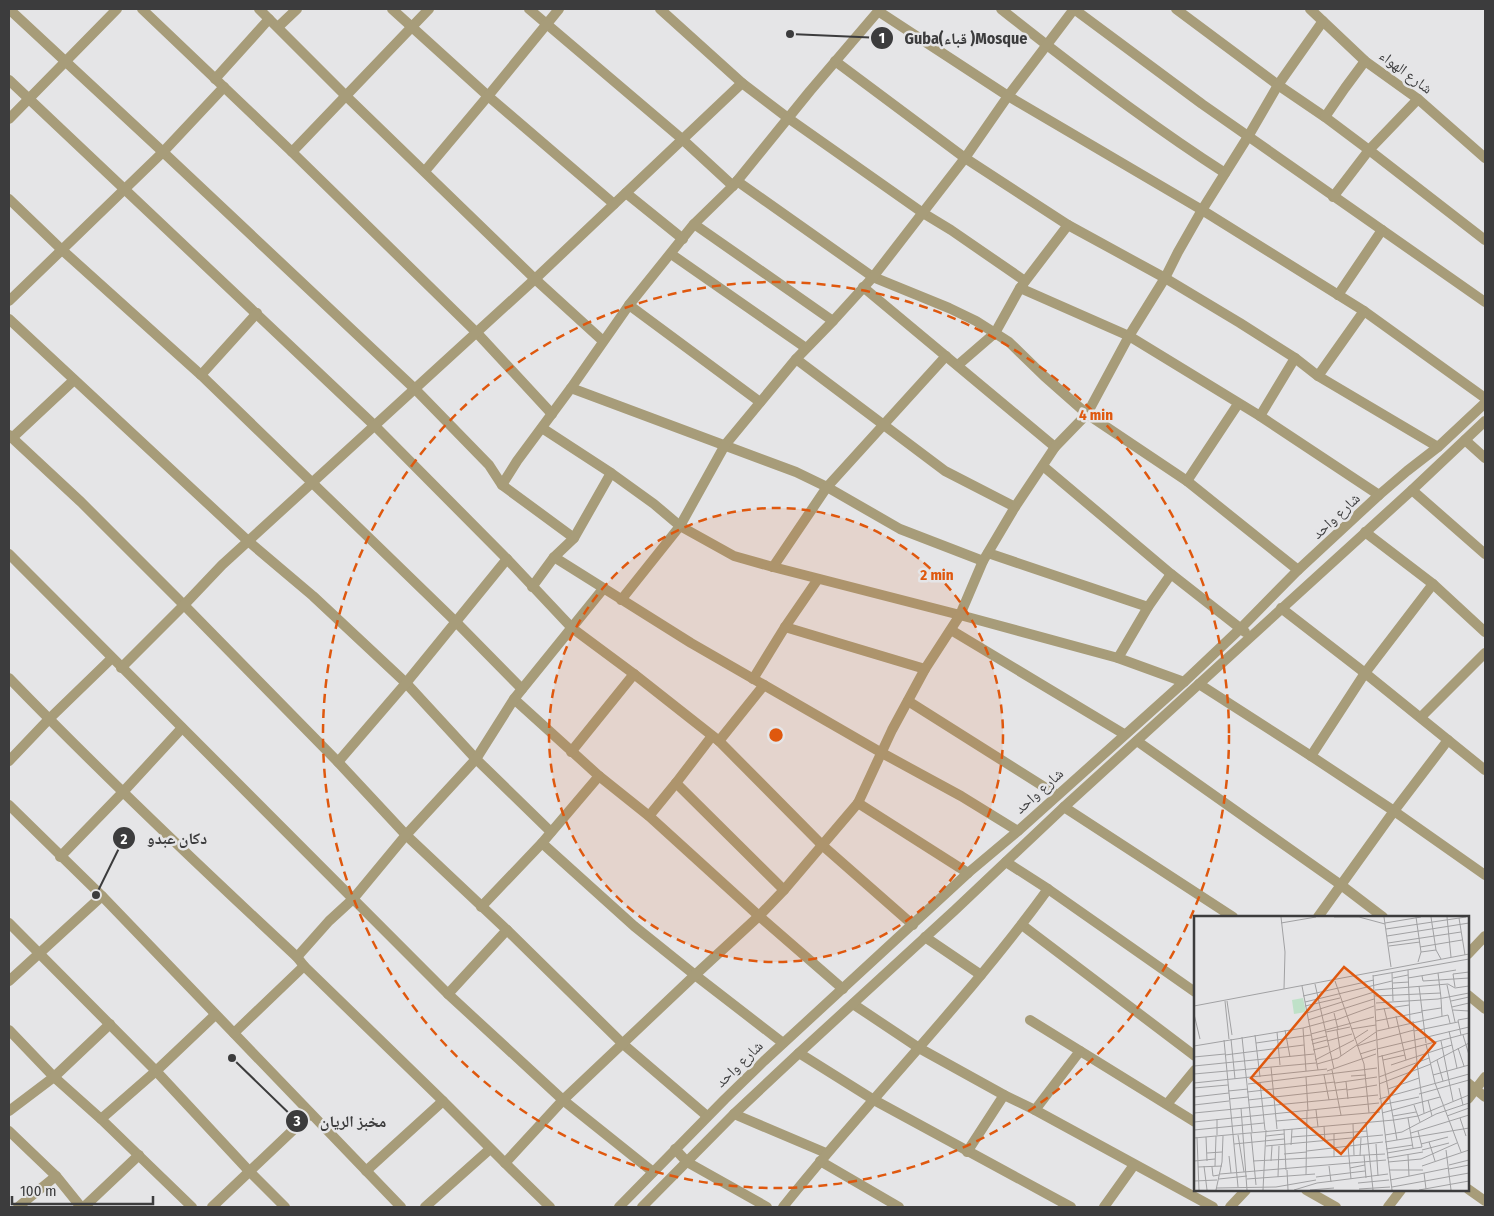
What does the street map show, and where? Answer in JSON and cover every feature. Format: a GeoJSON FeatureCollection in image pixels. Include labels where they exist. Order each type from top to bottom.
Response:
{"type":"FeatureCollection","features":[{"type":"Feature","properties":{"kind":"street"},"geometry":{"type":"LineString","coordinates":[[9,9],[415,389],[489,465],[502,485],[574,538]]}},
{"type":"Feature","properties":{"kind":"street"},"geometry":{"type":"LineString","coordinates":[[9,118],[117,9]]}},
{"type":"Feature","properties":{"kind":"street"},"geometry":{"type":"LineString","coordinates":[[142,9],[477,333],[552,414]]}},
{"type":"Feature","properties":{"kind":"street"},"geometry":{"type":"LineString","coordinates":[[259,9],[535,279],[603,341]]}},
{"type":"Feature","properties":{"kind":"street"},"geometry":{"type":"LineString","coordinates":[[278,27],[297,9]]}},
{"type":"Feature","properties":{"kind":"street"},"geometry":{"type":"LineString","coordinates":[[392,9],[488,96],[614,204]]}},
{"type":"Feature","properties":{"kind":"street"},"geometry":{"type":"LineString","coordinates":[[292,152],[429,9]]}},
{"type":"Feature","properties":{"kind":"street"},"geometry":{"type":"LineString","coordinates":[[529,9],[735,184],[873,277],[949,308],[976,321],[1009,342],[1087,414],[1187,482],[1298,570]]}},
{"type":"Feature","properties":{"kind":"street"},"geometry":{"type":"LineString","coordinates":[[425,171],[559,9]]}},
{"type":"Feature","properties":{"kind":"street"},"geometry":{"type":"LineString","coordinates":[[660,9],[742,83],[788,118],[923,213],[951,230],[1022,285],[1129,336],[1260,416],[1380,496]]}},
{"type":"Feature","properties":{"kind":"street"},"geometry":{"type":"LineString","coordinates":[[1001,9],[1075,67],[1179,143],[1225,173]]}},
{"type":"Feature","properties":{"kind":"street"},"geometry":{"type":"LineString","coordinates":[[621,600],[680,526],[725,445],[796,359],[873,277],[965,158],[1046,44],[1074,9],[1202,104],[1249,135],[1333,197],[1485,302]]}},
{"type":"Feature","properties":{"kind":"street"},"geometry":{"type":"LineString","coordinates":[[1176,9],[1278,85],[1326,117],[1485,240]]}},
{"type":"Feature","properties":{"kind":"street","name":"شارع الهواء"},"geometry":{"type":"LineString","coordinates":[[1310,9],[1365,61],[1418,99],[1485,158]]}},
{"type":"Feature","properties":{"kind":"street"},"geometry":{"type":"LineString","coordinates":[[502,485],[517,460],[571,388],[629,305],[694,224],[735,184],[879,10],[1008,96],[1202,210],[1364,311],[1485,398]]}},
{"type":"Feature","properties":{"kind":"street"},"geometry":{"type":"LineString","coordinates":[[215,79],[269,19]]}},
{"type":"Feature","properties":{"kind":"street"},"geometry":{"type":"LineString","coordinates":[[505,1163],[563,1100],[759,916],[784,890],[858,802],[892,730],[925,669],[960,615],[985,557],[1015,507],[1055,447],[1087,414],[1129,336],[1165,278],[1202,210],[1278,85],[1323,21]]}},
{"type":"Feature","properties":{"kind":"street"},"geometry":{"type":"LineString","coordinates":[[835,61],[965,158],[1068,225],[1165,278],[1295,358],[1318,376],[1438,446]]}},
{"type":"Feature","properties":{"kind":"street"},"geometry":{"type":"LineString","coordinates":[[1326,117],[1365,61]]}},
{"type":"Feature","properties":{"kind":"street"},"geometry":{"type":"LineString","coordinates":[[9,80],[375,426],[507,558],[572,628],[715,738],[822,845],[913,926]]}},
{"type":"Feature","properties":{"kind":"street"},"geometry":{"type":"LineString","coordinates":[[122,668],[248,541],[477,333],[742,83]]}},
{"type":"Feature","properties":{"kind":"street"},"geometry":{"type":"LineString","coordinates":[[9,301],[163,152],[224,87]]}},
{"type":"Feature","properties":{"kind":"street"},"geometry":{"type":"LineString","coordinates":[[1333,197],[1369,150],[1418,99]]}},
{"type":"Feature","properties":{"kind":"street"},"geometry":{"type":"LineString","coordinates":[[626,193],[683,239]]}},
{"type":"Feature","properties":{"kind":"street"},"geometry":{"type":"LineString","coordinates":[[9,199],[61,249],[201,375],[456,622],[522,689]]}},
{"type":"Feature","properties":{"kind":"street"},"geometry":{"type":"LineString","coordinates":[[694,224],[833,321]]}},
{"type":"Feature","properties":{"kind":"street"},"geometry":{"type":"LineString","coordinates":[[958,365],[995,333],[1022,285],[1068,225]]}},
{"type":"Feature","properties":{"kind":"street"},"geometry":{"type":"LineString","coordinates":[[1338,295],[1382,230]]}},
{"type":"Feature","properties":{"kind":"street"},"geometry":{"type":"LineString","coordinates":[[671,254],[806,348]]}},
{"type":"Feature","properties":{"kind":"street"},"geometry":{"type":"LineString","coordinates":[[863,287],[1055,447]]}},
{"type":"Feature","properties":{"kind":"street"},"geometry":{"type":"LineString","coordinates":[[629,305],[760,402]]}},
{"type":"Feature","properties":{"kind":"street"},"geometry":{"type":"LineString","coordinates":[[1318,376],[1364,311]]}},
{"type":"Feature","properties":{"kind":"street"},"geometry":{"type":"LineString","coordinates":[[201,375],[257,313]]}},
{"type":"Feature","properties":{"kind":"street"},"geometry":{"type":"LineString","coordinates":[[9,319],[248,541],[299,582],[406,683],[476,759],[551,832]]}},
{"type":"Feature","properties":{"kind":"street"},"geometry":{"type":"LineString","coordinates":[[773,567],[827,487],[946,356]]}},
{"type":"Feature","properties":{"kind":"street"},"geometry":{"type":"LineString","coordinates":[[1260,416],[1295,358]]}},
{"type":"Feature","properties":{"kind":"street"},"geometry":{"type":"LineString","coordinates":[[796,359],[945,471],[1015,507]]}},
{"type":"Feature","properties":{"kind":"street"},"geometry":{"type":"LineString","coordinates":[[74,380],[10,436],[81,502],[184,605],[338,762],[406,836],[507,930],[623,1044],[707,1116]]}},
{"type":"Feature","properties":{"kind":"street"},"geometry":{"type":"LineString","coordinates":[[571,388],[796,472],[827,487],[900,529],[1148,607]]}},
{"type":"Feature","properties":{"kind":"street","name":"شارع واحد"},"geometry":{"type":"LineString","coordinates":[[619,1207],[707,1116],[784,1043],[913,926],[968,873],[1018,831],[1184,682],[1242,628],[1298,570],[1406,471],[1438,446],[1485,403]]}},
{"type":"Feature","properties":{"kind":"street"},"geometry":{"type":"LineString","coordinates":[[1187,482],[1238,404]]}},
{"type":"Feature","properties":{"kind":"street","name":"شارع واحد"},"geometry":{"type":"LineString","coordinates":[[642,1207],[734,1114],[799,1053],[1485,421]]}},
{"type":"Feature","properties":{"kind":"street"},"geometry":{"type":"LineString","coordinates":[[542,428],[611,473],[654,504],[680,526],[734,556],[1118,658],[1184,682]]}},
{"type":"Feature","properties":{"kind":"street"},"geometry":{"type":"LineString","coordinates":[[1465,440],[1485,458]]}},
{"type":"Feature","properties":{"kind":"street"},"geometry":{"type":"LineString","coordinates":[[1042,466],[1172,574],[1242,628],[1250,637]]}},
{"type":"Feature","properties":{"kind":"street"},"geometry":{"type":"LineString","coordinates":[[532,587],[554,557],[574,538],[611,473]]}},
{"type":"Feature","properties":{"kind":"street"},"geometry":{"type":"LineString","coordinates":[[1412,490],[1485,554]]}},
{"type":"Feature","properties":{"kind":"street"},"geometry":{"type":"LineString","coordinates":[[1365,532],[1433,584],[1485,632]]}},
{"type":"Feature","properties":{"kind":"street"},"geometry":{"type":"LineString","coordinates":[[9,554],[448,994],[563,1100],[652,1172]]}},
{"type":"Feature","properties":{"kind":"street"},"geometry":{"type":"LineString","coordinates":[[554,557],[691,643],[882,753],[962,796],[1018,831]]}},
{"type":"Feature","properties":{"kind":"street"},"geometry":{"type":"LineString","coordinates":[[338,762],[406,683],[507,558]]}},
{"type":"Feature","properties":{"kind":"street"},"geometry":{"type":"LineString","coordinates":[[1118,658],[1148,607],[1172,574]]}},
{"type":"Feature","properties":{"kind":"street"},"geometry":{"type":"LineString","coordinates":[[753,679],[785,627],[818,579]]}},
{"type":"Feature","properties":{"kind":"street"},"geometry":{"type":"LineString","coordinates":[[1312,756],[1365,673],[1433,584]]}},
{"type":"Feature","properties":{"kind":"street"},"geometry":{"type":"LineString","coordinates":[[234,1033],[300,962],[329,921],[353,899],[406,836],[476,759],[514,699],[603,589]]}},
{"type":"Feature","properties":{"kind":"street"},"geometry":{"type":"LineString","coordinates":[[1281,608],[1421,717],[1485,770]]}},
{"type":"Feature","properties":{"kind":"street"},"geometry":{"type":"LineString","coordinates":[[785,627],[925,669]]}},
{"type":"Feature","properties":{"kind":"street"},"geometry":{"type":"LineString","coordinates":[[951,630],[1124,734]]}},
{"type":"Feature","properties":{"kind":"street"},"geometry":{"type":"LineString","coordinates":[[1421,717],[1485,653]]}},
{"type":"Feature","properties":{"kind":"street"},"geometry":{"type":"LineString","coordinates":[[9,761],[112,658]]}},
{"type":"Feature","properties":{"kind":"street"},"geometry":{"type":"LineString","coordinates":[[571,752],[634,674]]}},
{"type":"Feature","properties":{"kind":"street"},"geometry":{"type":"LineString","coordinates":[[9,678],[49,720],[550,1207]]}},
{"type":"Feature","properties":{"kind":"street"},"geometry":{"type":"LineString","coordinates":[[1198,684],[1312,756],[1394,811],[1485,876]]}},
{"type":"Feature","properties":{"kind":"street"},"geometry":{"type":"LineString","coordinates":[[649,816],[715,738],[764,685]]}},
{"type":"Feature","properties":{"kind":"street"},"geometry":{"type":"LineString","coordinates":[[514,699],[571,752],[649,816],[843,989]]}},
{"type":"Feature","properties":{"kind":"street"},"geometry":{"type":"LineString","coordinates":[[908,701],[1058,795]]}},
{"type":"Feature","properties":{"kind":"street"},"geometry":{"type":"LineString","coordinates":[[60,856],[182,728]]}},
{"type":"Feature","properties":{"kind":"street"},"geometry":{"type":"LineString","coordinates":[[1319,916],[1448,740]]}},
{"type":"Feature","properties":{"kind":"street"},"geometry":{"type":"LineString","coordinates":[[1136,741],[1381,916]]}},
{"type":"Feature","properties":{"kind":"street"},"geometry":{"type":"LineString","coordinates":[[481,907],[542,843],[599,776]]}},
{"type":"Feature","properties":{"kind":"street"},"geometry":{"type":"LineString","coordinates":[[676,783],[784,890]]}},
{"type":"Feature","properties":{"kind":"street"},"geometry":{"type":"LineString","coordinates":[[858,802],[968,873]]}},
{"type":"Feature","properties":{"kind":"street"},"geometry":{"type":"LineString","coordinates":[[9,805],[102,896],[401,1207]]}},
{"type":"Feature","properties":{"kind":"street"},"geometry":{"type":"LineString","coordinates":[[1064,807],[1231,916]]}},
{"type":"Feature","properties":{"kind":"street"},"geometry":{"type":"LineString","coordinates":[[542,843],[604,900],[694,976],[784,1043]]}},
{"type":"Feature","properties":{"kind":"street"},"geometry":{"type":"LineString","coordinates":[[1006,862],[1048,889],[1194,991]]}},
{"type":"Feature","properties":{"kind":"street"},"geometry":{"type":"LineString","coordinates":[[783,1207],[823,1157],[919,1048],[1022,925],[1048,889]]}},
{"type":"Feature","properties":{"kind":"street"},"geometry":{"type":"LineString","coordinates":[[9,981],[102,896]]}},
{"type":"Feature","properties":{"kind":"street"},"geometry":{"type":"LineString","coordinates":[[944,896],[955,910]]}},
{"type":"Feature","properties":{"kind":"street"},"geometry":{"type":"LineString","coordinates":[[9,923],[156,1071],[285,1207]]}},
{"type":"Feature","properties":{"kind":"street"},"geometry":{"type":"LineString","coordinates":[[1022,925],[1194,1055]]}},
{"type":"Feature","properties":{"kind":"street"},"geometry":{"type":"LineString","coordinates":[[448,994],[507,930]]}},
{"type":"Feature","properties":{"kind":"street"},"geometry":{"type":"LineString","coordinates":[[1469,953],[1485,936]]}},
{"type":"Feature","properties":{"kind":"street"},"geometry":{"type":"LineString","coordinates":[[925,937],[980,975]]}},
{"type":"Feature","properties":{"kind":"street"},"geometry":{"type":"LineString","coordinates":[[1469,996],[1485,1009]]}},
{"type":"Feature","properties":{"kind":"street"},"geometry":{"type":"LineString","coordinates":[[853,1004],[919,1048],[1213,1207]]}},
{"type":"Feature","properties":{"kind":"street"},"geometry":{"type":"LineString","coordinates":[[101,1118],[156,1071],[215,1015]]}},
{"type":"Feature","properties":{"kind":"street"},"geometry":{"type":"LineString","coordinates":[[1030,1020],[1194,1121]]}},
{"type":"Feature","properties":{"kind":"street"},"geometry":{"type":"LineString","coordinates":[[9,1111],[54,1077],[110,1024]]}},
{"type":"Feature","properties":{"kind":"street"},"geometry":{"type":"LineString","coordinates":[[9,1030],[54,1077],[101,1118],[192,1207]]}},
{"type":"Feature","properties":{"kind":"street"},"geometry":{"type":"LineString","coordinates":[[1035,1110],[1080,1051]]}},
{"type":"Feature","properties":{"kind":"street"},"geometry":{"type":"LineString","coordinates":[[799,1053],[874,1100],[1071,1207]]}},
{"type":"Feature","properties":{"kind":"street"},"geometry":{"type":"LineString","coordinates":[[1166,1104],[1194,1071]]}},
{"type":"Feature","properties":{"kind":"street"},"geometry":{"type":"LineString","coordinates":[[1485,1078],[1472,1086],[1485,1097]]}},
{"type":"Feature","properties":{"kind":"street"},"geometry":{"type":"LineString","coordinates":[[967,1152],[1004,1095]]}},
{"type":"Feature","properties":{"kind":"street"},"geometry":{"type":"LineString","coordinates":[[366,1171],[443,1101]]}},
{"type":"Feature","properties":{"kind":"street"},"geometry":{"type":"LineString","coordinates":[[212,1207],[310,1114]]}},
{"type":"Feature","properties":{"kind":"street"},"geometry":{"type":"LineString","coordinates":[[734,1114],[823,1157],[899,1207]]}},
{"type":"Feature","properties":{"kind":"street"},"geometry":{"type":"LineString","coordinates":[[9,1131],[56,1176],[83,1207],[139,1155]]}},
{"type":"Feature","properties":{"kind":"street"},"geometry":{"type":"LineString","coordinates":[[425,1207],[490,1149]]}},
{"type":"Feature","properties":{"kind":"street"},"geometry":{"type":"LineString","coordinates":[[675,1149],[687,1162],[767,1207]]}},
{"type":"Feature","properties":{"kind":"street"},"geometry":{"type":"LineString","coordinates":[[1104,1207],[1134,1165]]}},
{"type":"Feature","properties":{"kind":"street"},"geometry":{"type":"LineString","coordinates":[[18,1207],[56,1176]]}},
{"type":"Feature","properties":{"kind":"street"},"geometry":{"type":"LineString","coordinates":[[1469,1190],[1485,1201]]}},
{"type":"Feature","properties":{"kind":"street"},"geometry":{"type":"LineString","coordinates":[[1230,1207],[1245,1191]]}},
{"type":"Feature","properties":{"kind":"street"},"geometry":{"type":"LineString","coordinates":[[1308,1191],[1336,1207]]}},
{"type":"Feature","properties":{"kind":"street"},"geometry":{"type":"LineString","coordinates":[[1388,1207],[1400,1191]]}},
{"type":"Feature","properties":{"kind":"place","name":"Guba(قباء )Mosque"},"geometry":{"type":"Point","coordinates":[790,34]}},
{"type":"Feature","properties":{"kind":"place","name":"دكان عبدو"},"geometry":{"type":"Point","coordinates":[96,895]}},
{"type":"Feature","properties":{"kind":"place","name":"مخبز الريان"},"geometry":{"type":"Point","coordinates":[232,1058]}}]}
